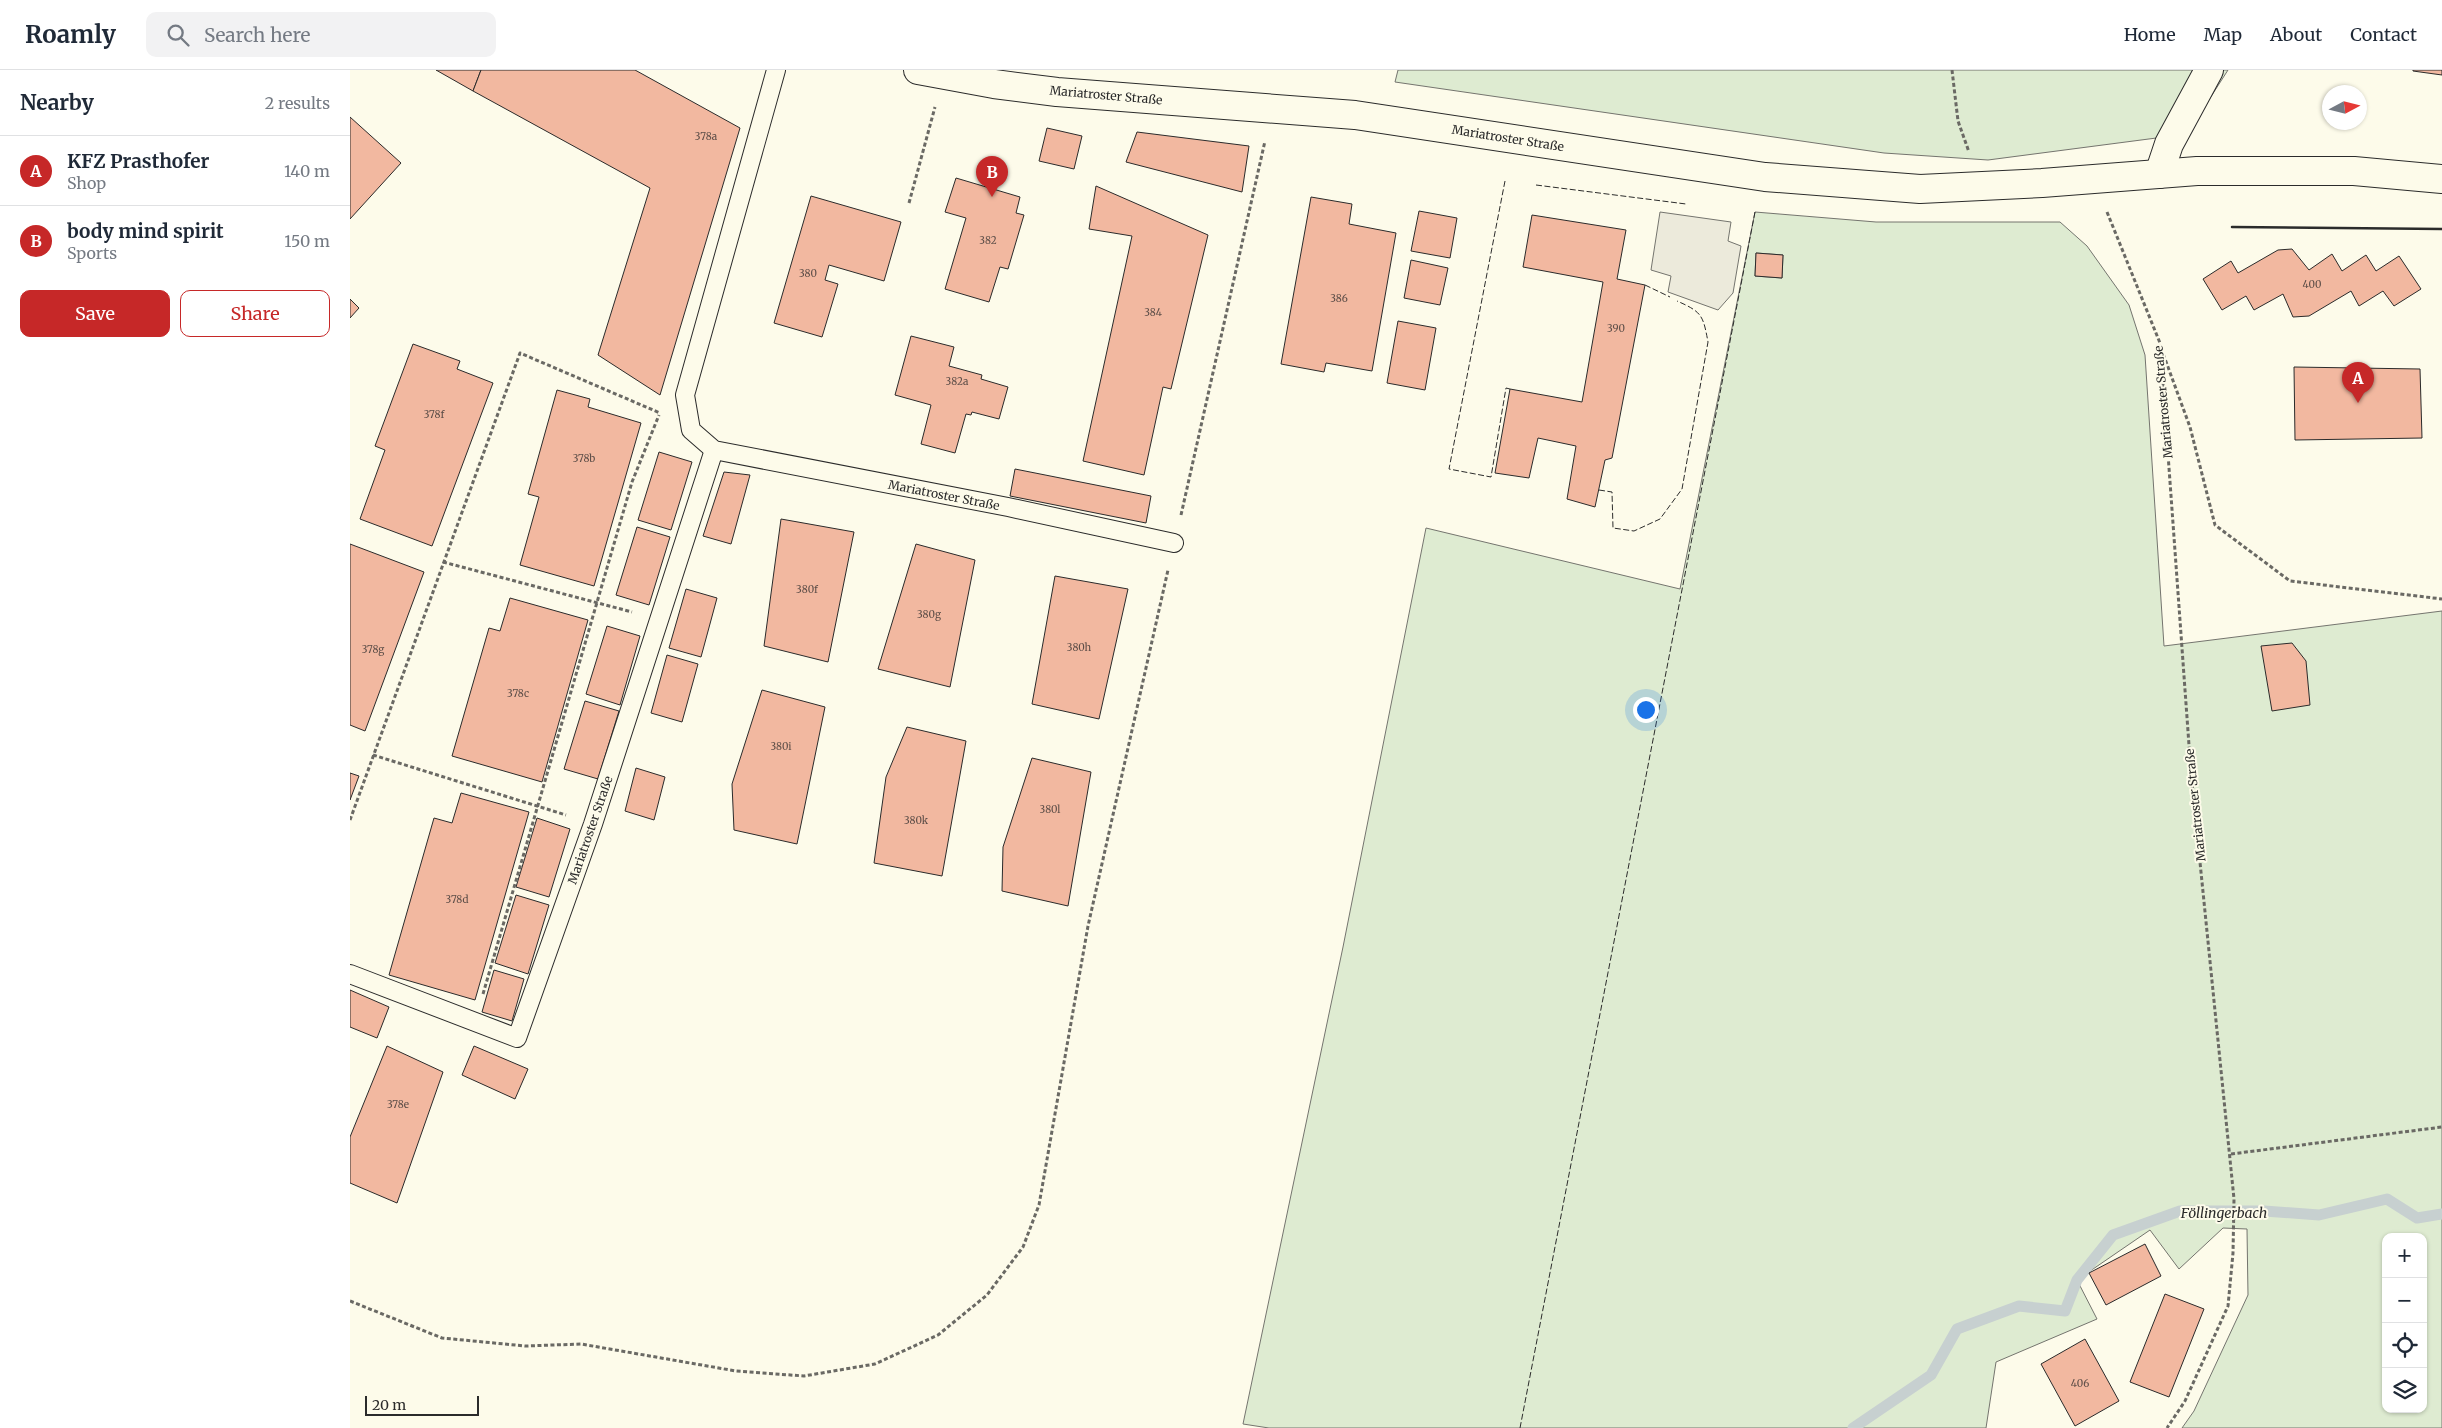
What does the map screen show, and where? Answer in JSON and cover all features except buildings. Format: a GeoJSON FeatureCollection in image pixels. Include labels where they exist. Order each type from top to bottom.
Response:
{"type":"FeatureCollection","features":[{"type":"Feature","properties":{"kind":"main road","name":"Mariatroster Straße"},"geometry":{"type":"LineString","coordinates":[[918,70],[994,84],[1057,92],[1270,108],[1394,120],[1765,178],[1920,189],[2197,171],[2354,171],[2442,180]]}},
{"type":"Feature","properties":{"kind":"main road"},"geometry":{"type":"LineString","coordinates":[[2159,174],[2169,144],[2209,70]]}},
{"type":"Feature","properties":{"kind":"lane"},"geometry":{"type":"LineString","coordinates":[[714,450],[691,430],[685,395],[776,70]]}},
{"type":"Feature","properties":{"kind":"lane","name":"Mariatroster Straße"},"geometry":{"type":"LineString","coordinates":[[350,974],[517,1038],[592,824],[714,450],[1008,507],[1174,543]]}},
{"type":"Feature","properties":{"kind":"path"},"geometry":{"type":"LineString","coordinates":[[1952,70],[1958,121],[1973,165],[1975,186]]}},
{"type":"Feature","properties":{"kind":"path"},"geometry":{"type":"LineString","coordinates":[[909,203],[937,102]]}},
{"type":"Feature","properties":{"kind":"path"},"geometry":{"type":"LineString","coordinates":[[350,1301],[442,1338],[525,1346],[581,1344],[736,1371],[804,1376],[875,1364],[938,1335],[987,1295],[1024,1247],[1039,1205],[1088,926],[1267,132],[1270,108]]}},
{"type":"Feature","properties":{"kind":"path","name":"Mariatroster Straße"},"geometry":{"type":"LineString","coordinates":[[2099,178],[2105,208],[2160,343],[2191,772],[2231,1154],[2234,1199],[2234,1237],[2228,1306],[2185,1401],[2166,1428]]}},
{"type":"Feature","properties":{"kind":"path"},"geometry":{"type":"LineString","coordinates":[[2160,343],[2190,427],[2215,525],[2290,581],[2442,599]]}},
{"type":"Feature","properties":{"kind":"path"},"geometry":{"type":"LineString","coordinates":[[350,820],[520,353],[660,412],[691,430]]}},
{"type":"Feature","properties":{"kind":"path"},"geometry":{"type":"LineString","coordinates":[[475,1022],[632,482],[662,403]]}},
{"type":"Feature","properties":{"kind":"path"},"geometry":{"type":"LineString","coordinates":[[443,562],[659,619]]}},
{"type":"Feature","properties":{"kind":"path"},"geometry":{"type":"LineString","coordinates":[[373,755],[592,824]]}},
{"type":"Feature","properties":{"kind":"path"},"geometry":{"type":"LineString","coordinates":[[2231,1154],[2442,1127]]}},
{"type":"Feature","properties":{"kind":"green space"},"geometry":{"type":"Polygon","coordinates":[[[1398,70],[2228,70],[2187,134],[1988,160],[1884,153],[1395,82],[1398,70]]]}},
{"type":"Feature","properties":{"kind":"green space"},"geometry":{"type":"Polygon","coordinates":[[[1755,212],[1876,222],[2060,222],[2087,246],[2129,305],[2145,355],[2164,646],[2442,611],[2442,1428],[2182,1428],[2194,1411],[2248,1295],[2247,1229],[2223,1228],[2179,1269],[2150,1230],[2077,1280],[2097,1319],[1996,1362],[1986,1428],[1269,1428],[1243,1424],[1343,947],[1426,528],[1680,589],[1755,212]],[[1756,253],[1755,276],[1782,278],[1783,255],[1756,253]]]}},
{"type":"Feature","properties":{"kind":"shaded area"},"geometry":{"type":"Polygon","coordinates":[[[1660,212],[1731,222],[1728,241],[1741,246],[1733,293],[1718,310],[1668,292],[1671,276],[1651,270],[1660,212]]]}},
{"type":"Feature","properties":{"kind":"waterway","name":"Föllingerbach"},"geometry":{"type":"LineString","coordinates":[[1853,1428],[1931,1375],[1957,1329],[2019,1306],[2065,1311],[2077,1280],[2113,1235],[2180,1211],[2264,1211],[2319,1215],[2387,1199],[2417,1218],[2442,1214]]}},
{"type":"Feature","properties":{"kind":"fence"},"geometry":{"type":"LineString","coordinates":[[1505,181],[1449,469],[1491,477],[1506,388],[1510,389]]}},
{"type":"Feature","properties":{"kind":"fence"},"geometry":{"type":"LineString","coordinates":[[1536,185],[1686,204]]}},
{"type":"Feature","properties":{"kind":"fence"},"geometry":{"type":"LineString","coordinates":[[1520,1428],[1755,212]]}},
{"type":"Feature","properties":{"kind":"fence"},"geometry":{"type":"LineString","coordinates":[[1645,285],[1670,297]]}},
{"type":"Feature","properties":{"kind":"fence"},"geometry":{"type":"LineString","coordinates":[[1599,490],[1612,492],[1613,528],[1634,531],[1660,519],[1682,489],[1708,342],[1705,326],[1700,316],[1692,308],[1677,301]]}},
{"type":"Feature","properties":{"kind":"wall"},"geometry":{"type":"LineString","coordinates":[[2232,227],[2442,229]]}},
{"type":"Feature","properties":{"kind":"place","name":"body mind spirit"},"geometry":{"type":"Point","coordinates":[992,197]}},
{"type":"Feature","properties":{"kind":"place","name":"KFZ Prasthofer"},"geometry":{"type":"Point","coordinates":[2358,403]}}]}
